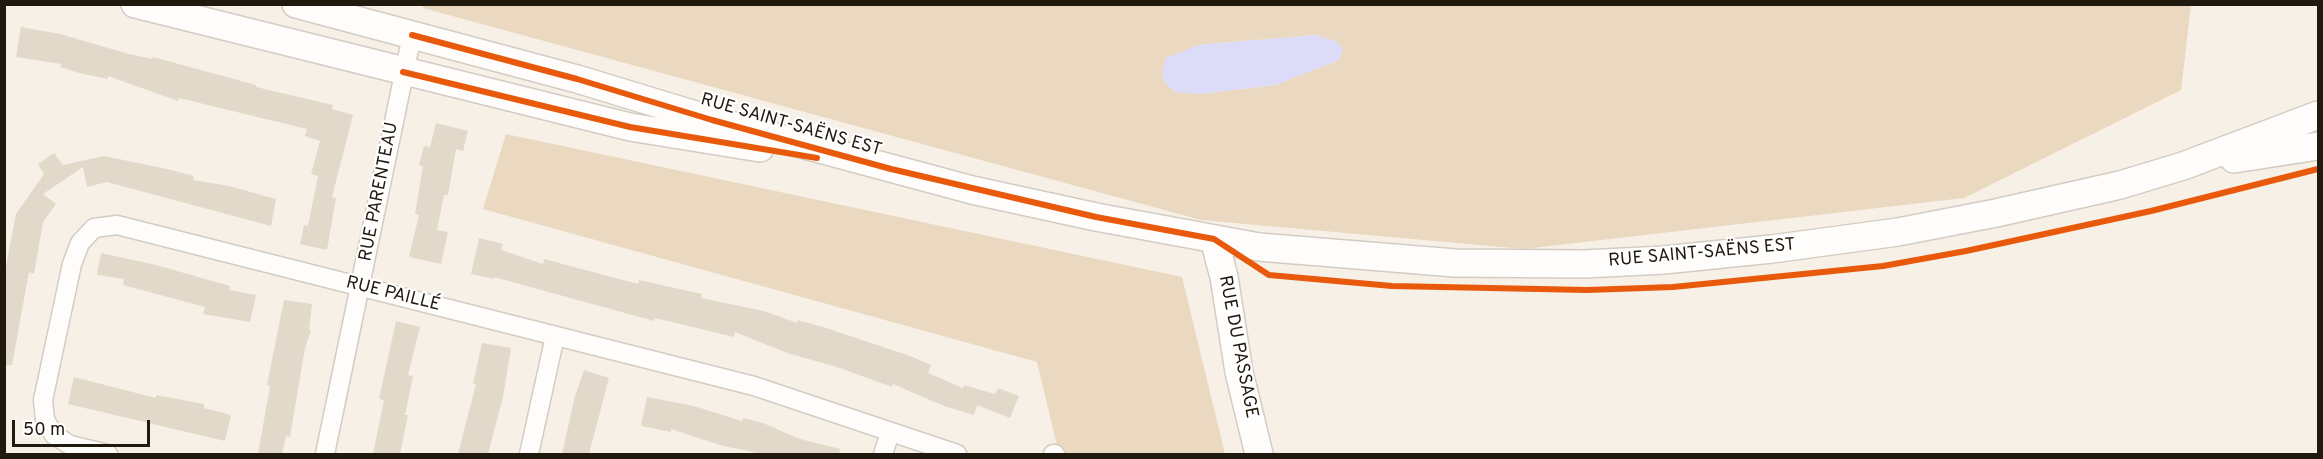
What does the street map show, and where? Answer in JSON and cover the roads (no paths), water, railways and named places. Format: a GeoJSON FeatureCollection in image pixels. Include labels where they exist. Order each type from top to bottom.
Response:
{"type":"FeatureCollection","features":[{"type":"Feature","properties":{"kind":"main road","name":"RUE SAINT-SAËNS EST"},"geometry":{"type":"LineString","coordinates":[[135,4],[630,127],[891,170]]}},
{"type":"Feature","properties":{"kind":"main road","name":"RUE SAINT-SAËNS EST"},"geometry":{"type":"LineString","coordinates":[[296,4],[577,79],[712,120],[891,170],[1096,217],[1214,239],[1302,251],[1455,263],[1584,264],[1664,260],[1772,249],[1898,232],[2058,200],[2183,166],[2319,115]]}},
{"type":"Feature","properties":{"kind":"main road","name":"RUE SAINT-SAËNS EST"},"geometry":{"type":"LineString","coordinates":[[2183,166],[2319,146]]}},
{"type":"Feature","properties":{"kind":"main road","name":"RUE DU PASSAGE"},"geometry":{"type":"LineString","coordinates":[[1214,239],[1224,277],[1239,372],[1259,454]]}},
{"type":"Feature","properties":{"kind":"street","name":"RUE PARENTEAU"},"geometry":{"type":"LineString","coordinates":[[325,454],[412,34]]}},
{"type":"Feature","properties":{"kind":"street","name":"RUE PAILLÉ"},"geometry":{"type":"LineString","coordinates":[[108,454],[70,445],[54,435],[45,420],[43,400],[72,264],[80,243],[94,228],[117,225],[754,386],[890,434],[957,454]]}},
{"type":"Feature","properties":{"kind":"street"},"geometry":{"type":"LineString","coordinates":[[530,454],[555,336]]}},
{"type":"Feature","properties":{"kind":"street"},"geometry":{"type":"LineString","coordinates":[[883,454],[890,434]]}},
{"type":"Feature","properties":{"kind":"water"},"geometry":{"type":"Polygon","coordinates":[[[1315,35],[1336,41],[1343,49],[1339,60],[1275,85],[1199,94],[1176,92],[1165,84],[1162,72],[1166,58],[1198,45],[1315,35]]]}}]}
